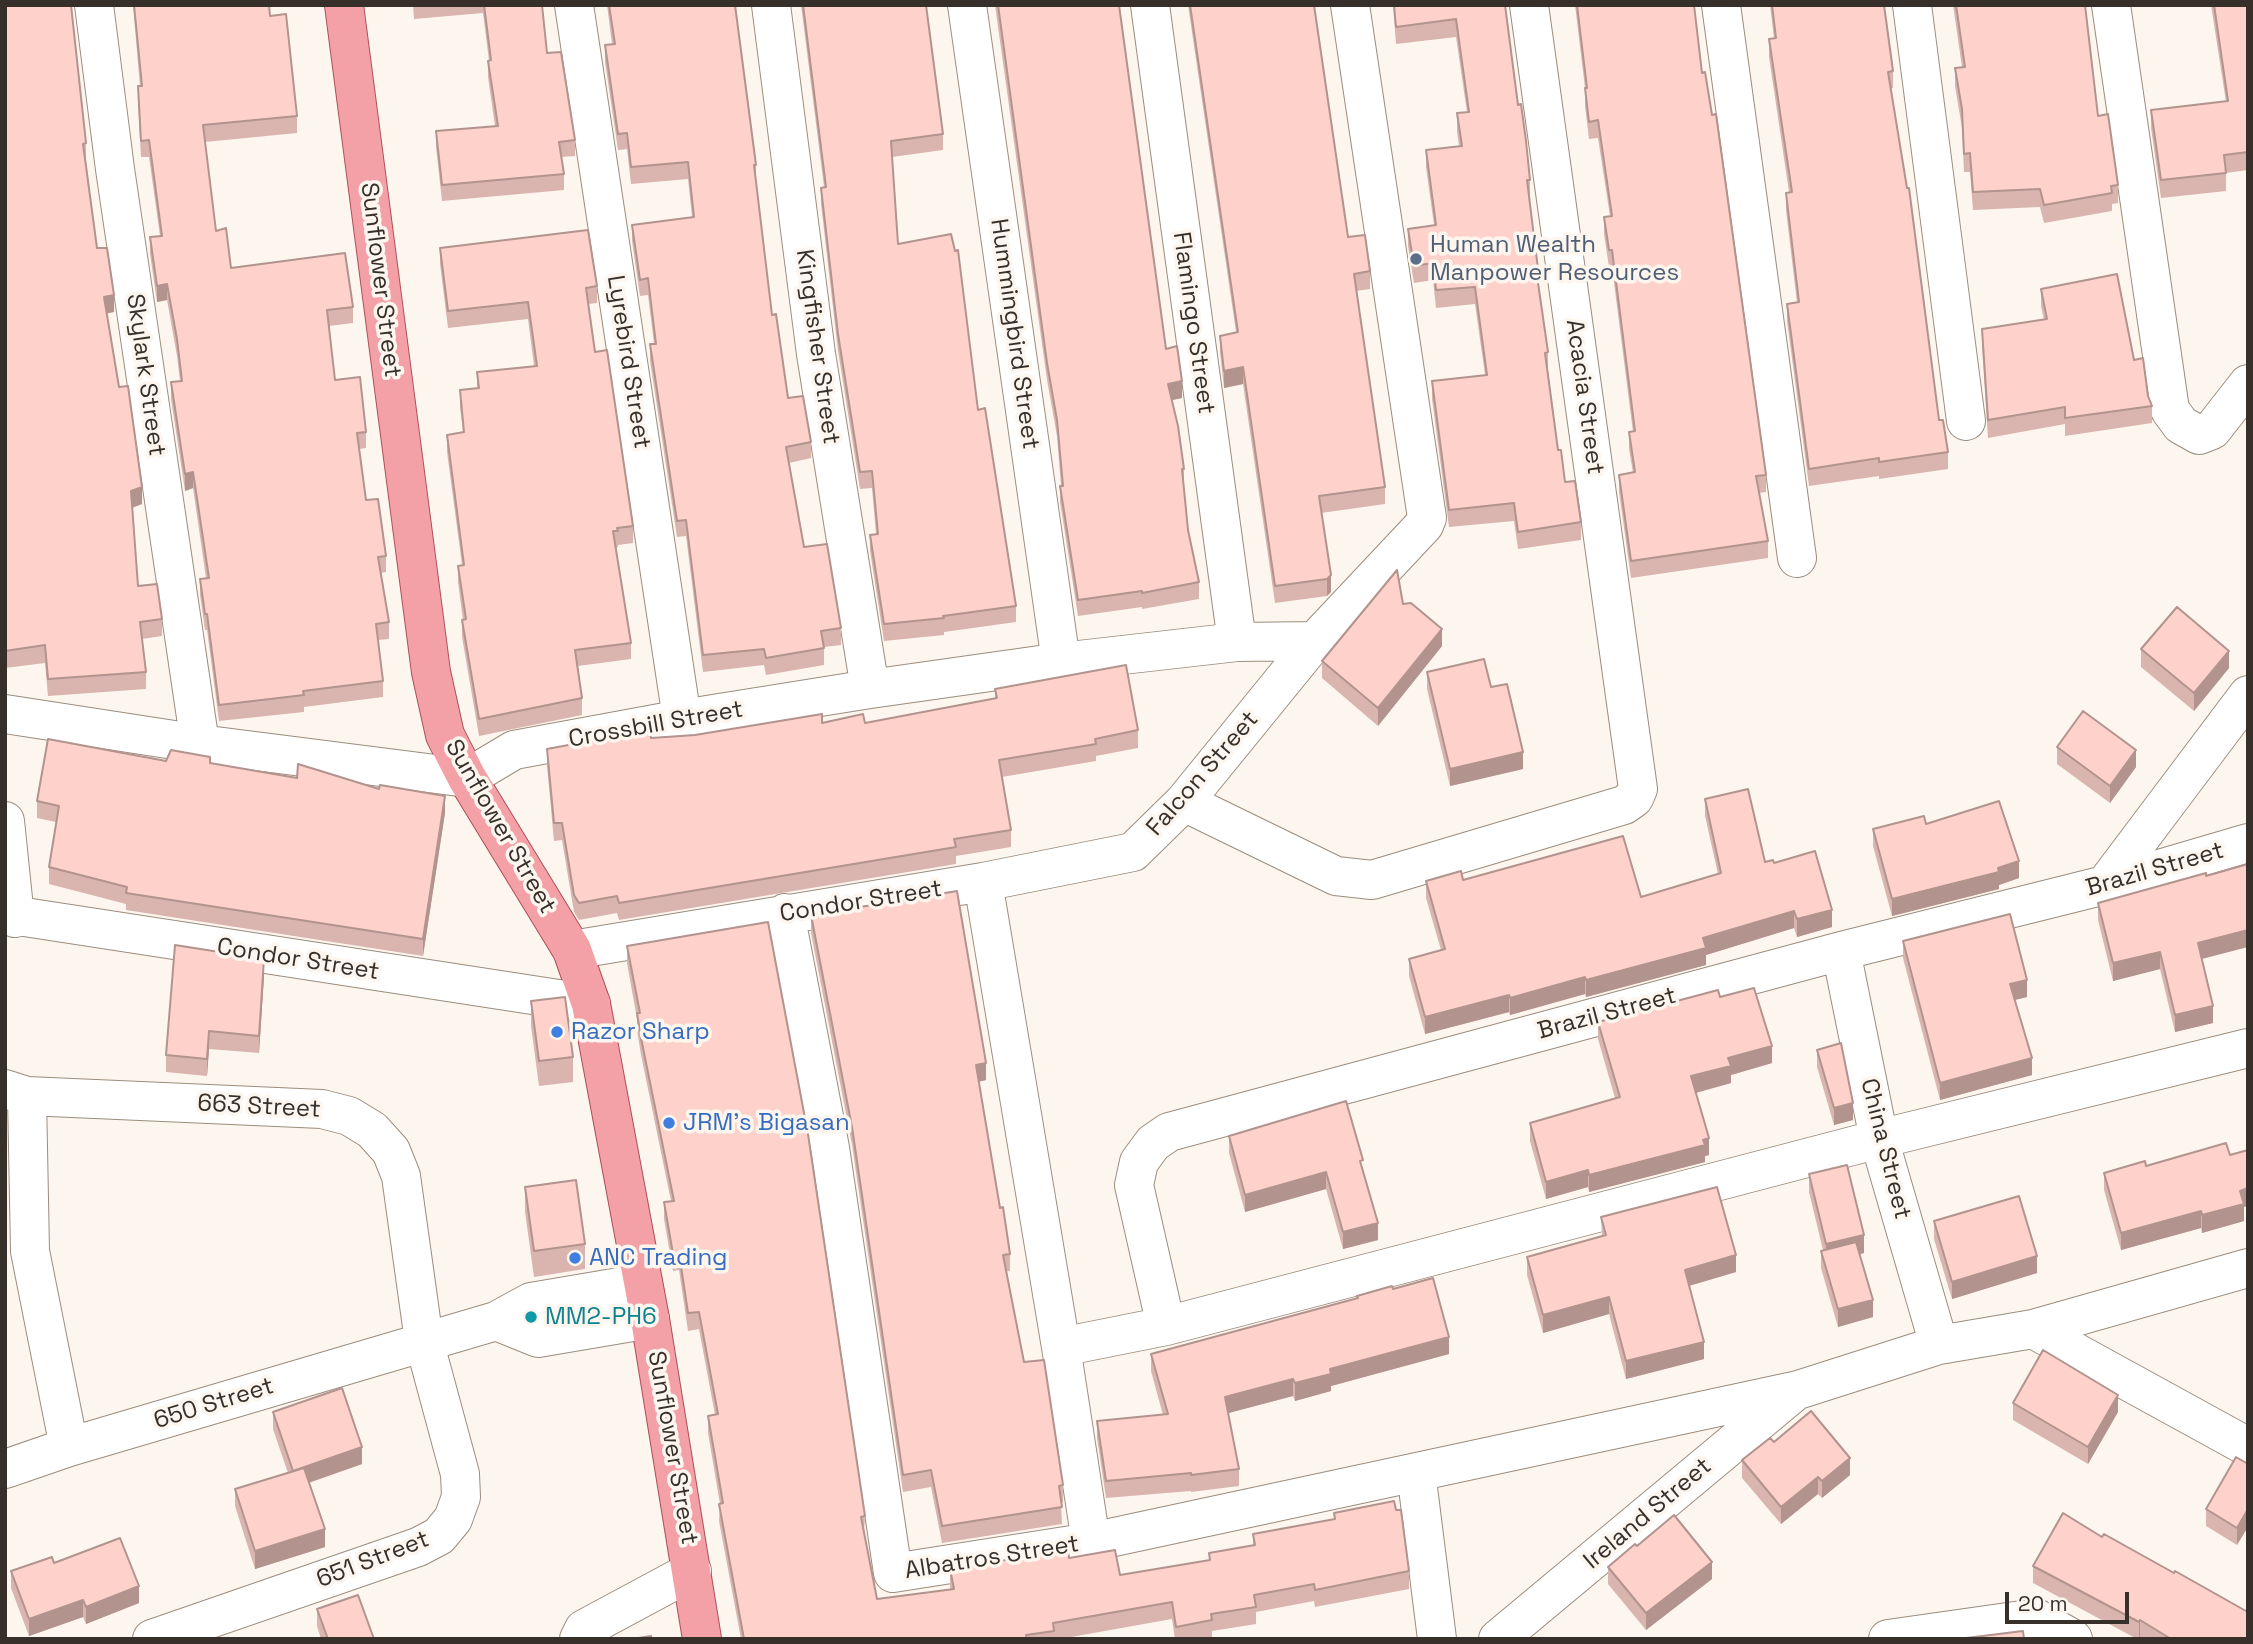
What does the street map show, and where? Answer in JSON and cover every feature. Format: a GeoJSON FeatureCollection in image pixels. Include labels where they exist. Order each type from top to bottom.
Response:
{"type":"FeatureCollection","features":[{"type":"Feature","properties":{"kind":"main road","name":"Sunflower Street"},"geometry":{"type":"LineString","coordinates":[[344,5],[431,672],[445,735],[467,778],[572,950],[591,1004],[646,1301],[702,1639]]}},
{"type":"Feature","properties":{"kind":"street","name":"Skylark Street"},"geometry":{"type":"LineString","coordinates":[[94,5],[115,169],[200,744]]}},
{"type":"Feature","properties":{"kind":"street","name":"Lyrebird Street"},"geometry":{"type":"LineString","coordinates":[[574,5],[682,719]]}},
{"type":"Feature","properties":{"kind":"street","name":"Kingfisher Street"},"geometry":{"type":"LineString","coordinates":[[771,5],[817,354],[870,688]]}},
{"type":"Feature","properties":{"kind":"street","name":"Hummingbird Street"},"geometry":{"type":"LineString","coordinates":[[967,5],[1061,662]]}},
{"type":"Feature","properties":{"kind":"street","name":"Flamingo Street"},"geometry":{"type":"LineString","coordinates":[[1150,5],[1237,642]]}},
{"type":"Feature","properties":{"kind":"street","name":"Falcon Street"},"geometry":{"type":"LineString","coordinates":[[983,882],[1133,852],[1184,802],[1315,641],[1424,525],[1427,518],[1350,5]]}},
{"type":"Feature","properties":{"kind":"street","name":"Acacia Street"},"geometry":{"type":"LineString","coordinates":[[1184,802],[1336,876],[1372,880],[1624,805],[1634,799],[1638,789],[1529,5]]}},
{"type":"Feature","properties":{"kind":"street"},"geometry":{"type":"LineString","coordinates":[[1721,5],[1797,558]]}},
{"type":"Feature","properties":{"kind":"street"},"geometry":{"type":"LineString","coordinates":[[1912,5],[1966,421]]}},
{"type":"Feature","properties":{"kind":"street"},"geometry":{"type":"LineString","coordinates":[[2111,5],[2171,410],[2181,425],[2199,435],[2212,429],[2248,384]]}},
{"type":"Feature","properties":{"kind":"street","name":"Crossbill Street"},"geometry":{"type":"LineString","coordinates":[[467,778],[514,750],[870,688],[1237,642],[1315,641]]}},
{"type":"Feature","properties":{"kind":"street"},"geometry":{"type":"LineString","coordinates":[[2105,885],[2248,695]]}},
{"type":"Feature","properties":{"kind":"street"},"geometry":{"type":"LineString","coordinates":[[5,714],[200,744],[467,778]]}},
{"type":"Feature","properties":{"kind":"street"},"geometry":{"type":"LineString","coordinates":[[5,821],[10,916]]}},
{"type":"Feature","properties":{"kind":"street","name":"Brazil Street"},"geometry":{"type":"LineString","coordinates":[[1166,1326],[1134,1185],[1139,1162],[1153,1143],[1169,1132],[1842,951],[2105,885],[2248,843]]}},
{"type":"Feature","properties":{"kind":"street","name":"Condor Street"},"geometry":{"type":"LineString","coordinates":[[572,950],[983,882]]}},
{"type":"Feature","properties":{"kind":"street","name":"Albatros Street"},"geometry":{"type":"LineString","coordinates":[[785,914],[831,1148],[893,1573],[1091,1542],[983,882]]}},
{"type":"Feature","properties":{"kind":"street","name":"Condor Street"},"geometry":{"type":"LineString","coordinates":[[10,916],[591,1004]]}},
{"type":"Feature","properties":{"kind":"street","name":"China Street"},"geometry":{"type":"LineString","coordinates":[[1842,951],[1879,1139],[1939,1345]]}},
{"type":"Feature","properties":{"kind":"street"},"geometry":{"type":"LineString","coordinates":[[1061,1347],[1166,1326],[1879,1139],[2248,1048]]}},
{"type":"Feature","properties":{"kind":"street"},"geometry":{"type":"LineString","coordinates":[[16,1093],[18,1255],[69,1447]]}},
{"type":"Feature","properties":{"kind":"street","name":"663 Street"},"geometry":{"type":"LineString","coordinates":[[16,1093],[321,1109],[349,1116],[372,1130],[391,1151],[401,1176],[424,1341]]}},
{"type":"Feature","properties":{"kind":"street"},"geometry":{"type":"LineString","coordinates":[[1091,1542],[1798,1390],[1939,1345],[2033,1329],[2248,1268]]}},
{"type":"Feature","properties":{"kind":"street","name":"650 Street"},"geometry":{"type":"LineString","coordinates":[[5,1469],[69,1447],[496,1321],[531,1302],[646,1301]]}},
{"type":"Feature","properties":{"kind":"street"},"geometry":{"type":"LineString","coordinates":[[2033,1329],[2248,1447]]}},
{"type":"Feature","properties":{"kind":"street","name":"651 Street"},"geometry":{"type":"LineString","coordinates":[[152,1639],[418,1547],[439,1536],[453,1519],[461,1497],[460,1474],[424,1341]]}},
{"type":"Feature","properties":{"kind":"street","name":"Ireland Street"},"geometry":{"type":"LineString","coordinates":[[1498,1639],[1798,1390]]}},
{"type":"Feature","properties":{"kind":"street"},"geometry":{"type":"LineString","coordinates":[[1416,1472],[1437,1639]]}},
{"type":"Feature","properties":{"kind":"street"},"geometry":{"type":"LineString","coordinates":[[579,1639],[584,1629],[692,1571]]}},
{"type":"Feature","properties":{"kind":"street"},"geometry":{"type":"LineString","coordinates":[[1888,1639],[2036,1618],[2073,1639]]}},
{"type":"Feature","properties":{"kind":"building"},"geometry":{"type":"Polygon","coordinates":[[[5,5],[71,5],[86,143],[83,144],[97,248],[107,248],[114,295],[104,297],[119,387],[128,386],[142,487],[131,491],[138,586],[157,584],[162,619],[140,622],[146,672],[48,679],[45,645],[5,651],[5,5]]]}},
{"type":"Feature","properties":{"kind":"building"},"geometry":{"type":"Polygon","coordinates":[[[134,5],[269,5],[270,16],[286,14],[297,116],[203,125],[216,231],[226,228],[231,268],[345,253],[353,307],[327,310],[335,380],[360,377],[366,432],[357,433],[366,500],[378,499],[386,556],[378,557],[389,622],[376,624],[383,681],[303,691],[304,695],[219,705],[200,579],[209,578],[193,472],[185,474],[171,382],[182,381],[177,339],[167,284],[157,286],[150,237],[162,236],[149,140],[141,141],[138,86],[142,86],[134,5]]]}},
{"type":"Feature","properties":{"kind":"building"},"geometry":{"type":"Polygon","coordinates":[[[484,5],[542,5],[547,53],[561,52],[575,140],[559,142],[564,174],[442,185],[436,131],[498,126],[488,61],[491,60],[484,5]]]}},
{"type":"Feature","properties":{"kind":"building"},"geometry":{"type":"Polygon","coordinates":[[[609,5],[735,5],[772,315],[776,314],[788,398],[803,396],[811,442],[786,447],[804,547],[827,544],[841,628],[821,631],[824,648],[766,658],[764,649],[703,655],[686,520],[677,521],[650,344],[656,344],[648,278],[640,280],[632,225],[694,217],[688,162],[631,167],[627,133],[618,134],[605,45],[615,44],[609,5]]]}},
{"type":"Feature","properties":{"kind":"building"},"geometry":{"type":"Polygon","coordinates":[[[803,5],[926,5],[943,134],[891,141],[898,244],[951,234],[955,251],[958,250],[978,410],[985,408],[1016,606],[943,616],[944,618],[884,624],[870,535],[878,534],[872,471],[860,472],[838,334],[821,188],[826,187],[803,5]]]}},
{"type":"Feature","properties":{"kind":"building"},"geometry":{"type":"Polygon","coordinates":[[[998,5],[1119,5],[1166,349],[1177,346],[1182,381],[1168,384],[1178,426],[1188,530],[1199,582],[1142,593],[1078,600],[1060,486],[1063,486],[1057,420],[998,5]]]}},
{"type":"Feature","properties":{"kind":"building"},"geometry":{"type":"Polygon","coordinates":[[[1190,5],[1314,5],[1348,237],[1365,235],[1370,271],[1354,274],[1385,487],[1319,496],[1331,575],[1327,579],[1275,586],[1243,367],[1224,371],[1220,336],[1238,332],[1190,5]]]}},
{"type":"Feature","properties":{"kind":"building"},"geometry":{"type":"Polygon","coordinates":[[[1394,5],[1505,5],[1518,105],[1521,104],[1526,141],[1536,269],[1558,450],[1561,450],[1565,482],[1575,481],[1581,522],[1518,532],[1514,503],[1449,510],[1432,381],[1487,375],[1475,287],[1436,290],[1433,263],[1414,266],[1408,229],[1436,225],[1426,150],[1462,146],[1457,113],[1469,112],[1456,19],[1396,27],[1394,5]]]}},
{"type":"Feature","properties":{"kind":"building"},"geometry":{"type":"Polygon","coordinates":[[[1577,5],[1694,5],[1702,73],[1705,72],[1712,115],[1716,114],[1766,475],[1756,476],[1768,541],[1631,561],[1619,475],[1635,472],[1629,432],[1635,431],[1612,250],[1609,250],[1604,217],[1612,216],[1598,120],[1589,122],[1577,5]]]}},
{"type":"Feature","properties":{"kind":"building"},"geometry":{"type":"Polygon","coordinates":[[[1772,5],[1884,5],[1893,71],[1888,72],[1909,188],[1939,420],[1943,420],[1948,452],[1879,462],[1879,458],[1809,469],[1787,304],[1799,302],[1786,193],[1792,192],[1769,39],[1776,38],[1772,5]]]}},
{"type":"Feature","properties":{"kind":"building"},"geometry":{"type":"Polygon","coordinates":[[[1956,5],[2085,5],[2098,116],[2108,114],[2118,185],[2111,186],[2112,193],[2044,205],[2040,189],[1973,192],[1970,153],[1964,154],[1962,109],[1955,68],[1965,67],[1956,5]]]}},
{"type":"Feature","properties":{"kind":"building"},"geometry":{"type":"Polygon","coordinates":[[[2214,5],[2248,5],[2248,152],[2224,155],[2226,173],[2161,180],[2151,110],[2228,101],[2214,5]]]}},
{"type":"Feature","properties":{"kind":"building"},"geometry":{"type":"Polygon","coordinates":[[[588,230],[597,286],[586,288],[595,352],[607,350],[633,526],[613,531],[631,643],[575,650],[582,698],[479,719],[462,620],[466,619],[458,566],[464,565],[447,435],[464,432],[460,390],[479,388],[477,372],[537,366],[528,302],[448,311],[440,248],[588,230]]]}},
{"type":"Feature","properties":{"kind":"building"},"geometry":{"type":"Polygon","coordinates":[[[2117,274],[2134,360],[2143,358],[2152,406],[2065,418],[2065,407],[1988,420],[1982,329],[2047,319],[2041,289],[2117,274]]]}},
{"type":"Feature","properties":{"kind":"building"},"geometry":{"type":"Polygon","coordinates":[[[1397,570],[1403,604],[1411,603],[1442,629],[1378,708],[1322,661],[1397,570]]]}},
{"type":"Feature","properties":{"kind":"building"},"geometry":{"type":"Polygon","coordinates":[[[2177,607],[2229,651],[2194,693],[2141,649],[2177,607]]]}},
{"type":"Feature","properties":{"kind":"building"},"geometry":{"type":"Polygon","coordinates":[[[1484,659],[1491,687],[1507,684],[1523,752],[1450,769],[1427,672],[1484,659]]]}},
{"type":"Feature","properties":{"kind":"building"},"geometry":{"type":"Polygon","coordinates":[[[1126,665],[1138,730],[1095,739],[1096,744],[999,760],[1011,830],[954,839],[956,847],[619,903],[617,896],[579,903],[574,895],[562,823],[554,823],[547,749],[649,730],[651,738],[695,735],[822,714],[822,723],[863,714],[865,723],[997,698],[995,689],[1126,665]]]}},
{"type":"Feature","properties":{"kind":"building"},"geometry":{"type":"Polygon","coordinates":[[[2083,711],[2136,750],[2110,786],[2057,747],[2083,711]]]}},
{"type":"Feature","properties":{"kind":"building"},"geometry":{"type":"Polygon","coordinates":[[[48,739],[166,761],[171,750],[210,757],[210,763],[297,778],[298,764],[379,789],[380,785],[445,796],[423,939],[126,893],[127,887],[49,867],[59,806],[37,801],[48,739]]]}},
{"type":"Feature","properties":{"kind":"building"},"geometry":{"type":"Polygon","coordinates":[[[1748,789],[1765,862],[1773,860],[1774,863],[1815,851],[1832,910],[1797,919],[1794,911],[1703,938],[1706,948],[1586,980],[1585,977],[1510,998],[1509,995],[1425,1017],[1409,959],[1445,949],[1426,881],[1461,871],[1463,880],[1623,836],[1641,897],[1721,873],[1705,799],[1748,789]]]}},
{"type":"Feature","properties":{"kind":"building"},"geometry":{"type":"Polygon","coordinates":[[[1999,801],[2019,861],[1998,868],[1999,872],[1892,899],[1873,829],[1924,816],[1926,824],[1999,801]]]}},
{"type":"Feature","properties":{"kind":"building"},"geometry":{"type":"Polygon","coordinates":[[[2248,864],[2248,930],[2198,943],[2213,1006],[2175,1015],[2160,952],[2113,963],[2098,903],[2248,864]]]}},
{"type":"Feature","properties":{"kind":"building"},"geometry":{"type":"Polygon","coordinates":[[[957,891],[986,1063],[976,1065],[1010,1254],[1003,1255],[1024,1362],[1044,1360],[1063,1485],[1059,1486],[1062,1507],[942,1526],[931,1470],[903,1475],[852,1127],[811,915],[957,891]]]}},
{"type":"Feature","properties":{"kind":"building"},"geometry":{"type":"Polygon","coordinates":[[[2010,914],[2027,980],[2010,984],[2032,1058],[1940,1083],[1903,941],[2010,914]]]}},
{"type":"Feature","properties":{"kind":"building"},"geometry":{"type":"Polygon","coordinates":[[[768,922],[808,1134],[865,1516],[861,1517],[877,1599],[954,1589],[950,1569],[1068,1550],[1069,1558],[1115,1550],[1120,1575],[1210,1560],[1209,1553],[1255,1545],[1253,1534],[1335,1519],[1334,1513],[1394,1501],[1396,1510],[1401,1510],[1409,1571],[1315,1590],[1314,1584],[1254,1595],[1256,1607],[1211,1614],[1212,1620],[1176,1627],[1172,1602],[1053,1623],[1054,1631],[1026,1635],[1027,1639],[744,1639],[719,1504],[723,1503],[708,1416],[718,1414],[699,1312],[688,1313],[679,1253],[673,1254],[664,1202],[674,1201],[641,1038],[637,1013],[640,1013],[627,946],[768,922]]]}},
{"type":"Feature","properties":{"kind":"building"},"geometry":{"type":"Polygon","coordinates":[[[175,945],[264,959],[259,1036],[209,1031],[207,1059],[166,1055],[175,945]]]}},
{"type":"Feature","properties":{"kind":"building"},"geometry":{"type":"Polygon","coordinates":[[[1754,988],[1772,1046],[1728,1058],[1731,1066],[1691,1076],[1709,1138],[1703,1140],[1705,1145],[1589,1175],[1588,1170],[1546,1182],[1530,1123],[1620,1097],[1598,1022],[1718,990],[1720,997],[1754,988]]]}},
{"type":"Feature","properties":{"kind":"building"},"geometry":{"type":"Polygon","coordinates":[[[565,997],[573,1057],[539,1061],[531,1001],[565,997]]]}},
{"type":"Feature","properties":{"kind":"building"},"geometry":{"type":"Polygon","coordinates":[[[1841,1043],[1853,1103],[1834,1108],[1817,1050],[1841,1043]]]}},
{"type":"Feature","properties":{"kind":"building"},"geometry":{"type":"Polygon","coordinates":[[[1346,1101],[1378,1223],[1343,1232],[1326,1172],[1245,1195],[1229,1136],[1346,1101]]]}},
{"type":"Feature","properties":{"kind":"building"},"geometry":{"type":"Polygon","coordinates":[[[2226,1143],[2230,1155],[2248,1150],[2248,1188],[2240,1191],[2244,1204],[2202,1215],[2201,1211],[2121,1233],[2104,1173],[2145,1161],[2146,1166],[2226,1143]]]}},
{"type":"Feature","properties":{"kind":"building"},"geometry":{"type":"Polygon","coordinates":[[[1847,1165],[1864,1235],[1826,1244],[1809,1174],[1847,1165]]]}},
{"type":"Feature","properties":{"kind":"building"},"geometry":{"type":"Polygon","coordinates":[[[576,1180],[585,1244],[534,1251],[525,1187],[576,1180]]]}},
{"type":"Feature","properties":{"kind":"building"},"geometry":{"type":"Polygon","coordinates":[[[1717,1187],[1736,1255],[1685,1270],[1704,1342],[1626,1361],[1609,1297],[1543,1315],[1527,1257],[1606,1235],[1601,1217],[1717,1187]]]}},
{"type":"Feature","properties":{"kind":"building"},"geometry":{"type":"Polygon","coordinates":[[[2019,1196],[2037,1256],[1952,1282],[1934,1221],[2019,1196]]]}},
{"type":"Feature","properties":{"kind":"building"},"geometry":{"type":"Polygon","coordinates":[[[1856,1242],[1873,1300],[1838,1309],[1821,1251],[1856,1242]]]}},
{"type":"Feature","properties":{"kind":"building"},"geometry":{"type":"Polygon","coordinates":[[[1433,1278],[1449,1337],[1330,1369],[1331,1374],[1295,1383],[1293,1379],[1225,1397],[1239,1469],[1106,1481],[1097,1421],[1168,1414],[1151,1354],[1358,1298],[1357,1296],[1392,1286],[1393,1289],[1433,1278]]]}},
{"type":"Feature","properties":{"kind":"building"},"geometry":{"type":"Polygon","coordinates":[[[2043,1350],[2118,1395],[2088,1447],[2013,1403],[2043,1350]]]}},
{"type":"Feature","properties":{"kind":"building"},"geometry":{"type":"Polygon","coordinates":[[[342,1388],[362,1447],[293,1471],[273,1412],[342,1388]]]}},
{"type":"Feature","properties":{"kind":"building"},"geometry":{"type":"Polygon","coordinates":[[[1811,1411],[1850,1458],[1822,1481],[1818,1477],[1781,1507],[1742,1460],[1770,1438],[1774,1442],[1811,1411]]]}},
{"type":"Feature","properties":{"kind":"building"},"geometry":{"type":"Polygon","coordinates":[[[2236,1457],[2248,1464],[2248,1509],[2237,1528],[2206,1509],[2236,1457]]]}},
{"type":"Feature","properties":{"kind":"building"},"geometry":{"type":"Polygon","coordinates":[[[304,1468],[325,1529],[255,1551],[235,1489],[304,1468]]]}},
{"type":"Feature","properties":{"kind":"building"},"geometry":{"type":"Polygon","coordinates":[[[2063,1513],[2102,1537],[2104,1534],[2246,1611],[2248,1608],[2248,1639],[2171,1639],[2140,1620],[2139,1622],[2033,1566],[2063,1513]]]}},
{"type":"Feature","properties":{"kind":"building"},"geometry":{"type":"Polygon","coordinates":[[[1674,1515],[1712,1562],[1646,1613],[1608,1567],[1674,1515]]]}},
{"type":"Feature","properties":{"kind":"building"},"geometry":{"type":"Polygon","coordinates":[[[120,1538],[139,1586],[86,1607],[83,1600],[29,1619],[11,1571],[52,1557],[54,1563],[120,1538]]]}},
{"type":"Feature","properties":{"kind":"building"},"geometry":{"type":"Polygon","coordinates":[[[358,1595],[374,1639],[328,1639],[317,1609],[358,1595]]]}},
{"type":"Feature","properties":{"kind":"building"},"geometry":{"type":"Polygon","coordinates":[[[2023,1631],[2024,1639],[1958,1639],[2023,1631]]]}},
{"type":"Feature","properties":{"kind":"place","name":"Human Wealth Manpower Resources"},"geometry":{"type":"Point","coordinates":[1416,259]}},
{"type":"Feature","properties":{"kind":"place","name":"Razor Sharp"},"geometry":{"type":"Point","coordinates":[557,1032]}},
{"type":"Feature","properties":{"kind":"place","name":"JRM's Bigasan"},"geometry":{"type":"Point","coordinates":[669,1123]}},
{"type":"Feature","properties":{"kind":"place","name":"ANC Trading"},"geometry":{"type":"Point","coordinates":[575,1258]}},
{"type":"Feature","properties":{"kind":"place","name":"MM2-PH6"},"geometry":{"type":"Point","coordinates":[531,1317]}}]}
